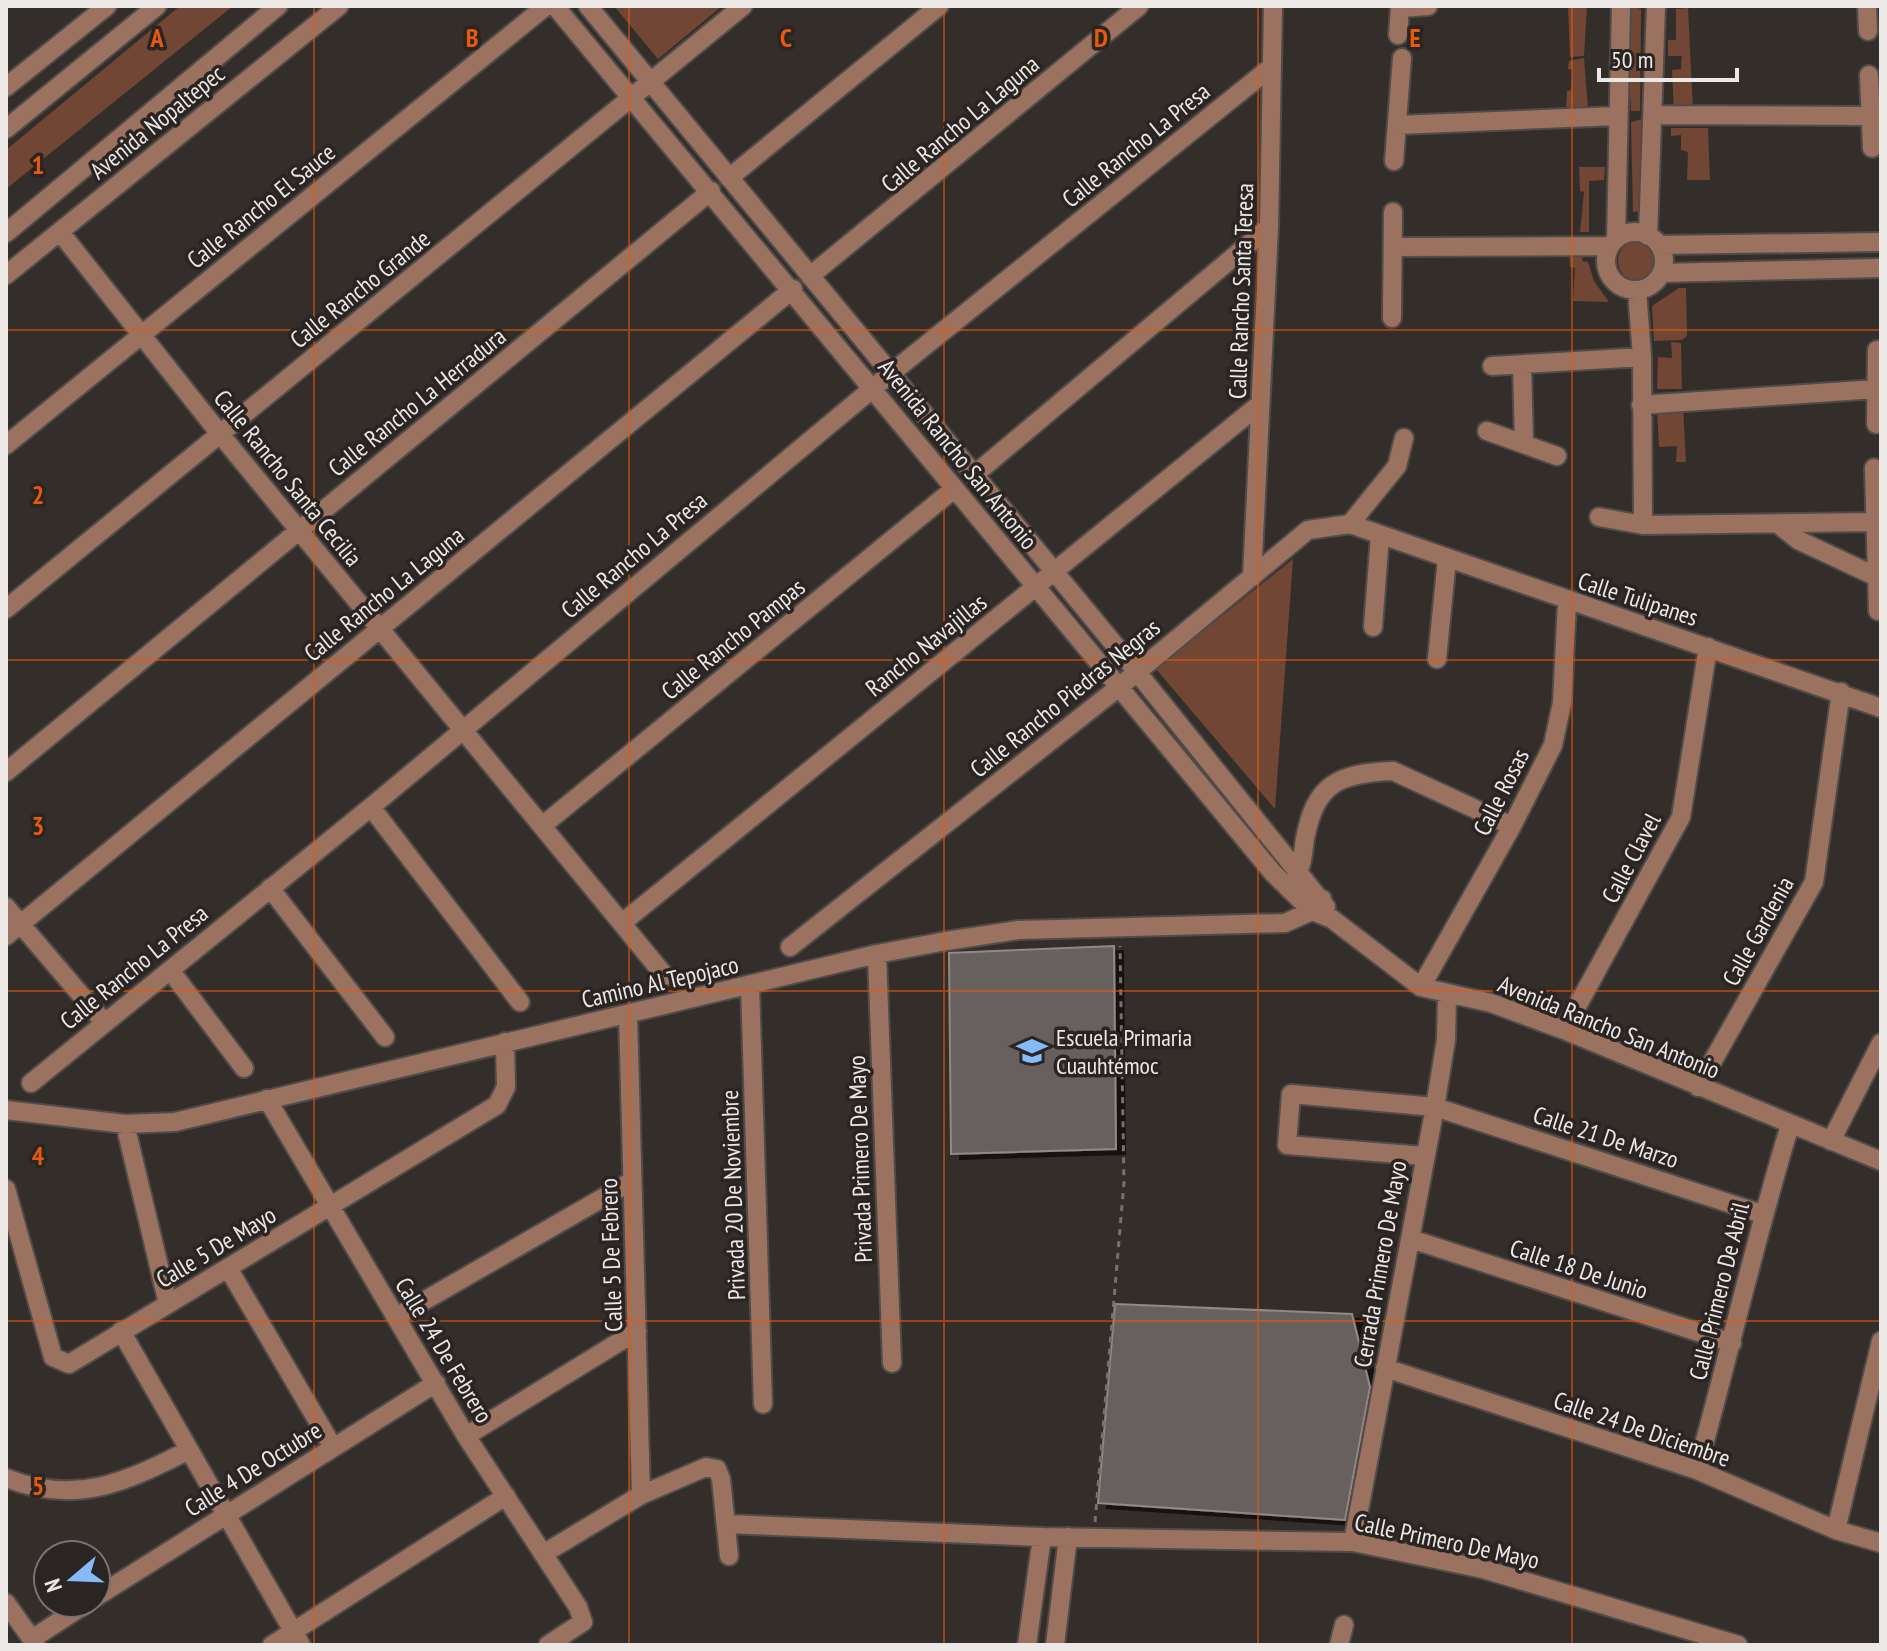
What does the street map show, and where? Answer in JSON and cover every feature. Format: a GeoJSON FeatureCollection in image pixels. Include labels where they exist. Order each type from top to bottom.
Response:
{"type":"FeatureCollection","features":[{"type":"Feature","properties":{"kind":"street"},"geometry":{"type":"LineString","coordinates":[[6,87],[107,6]]}},
{"type":"Feature","properties":{"kind":"street"},"geometry":{"type":"LineString","coordinates":[[6,129],[157,6]]}},
{"type":"Feature","properties":{"kind":"street"},"geometry":{"type":"LineString","coordinates":[[6,233],[278,6]]}},
{"type":"Feature","properties":{"kind":"street","name":"Avenida Nopaltepec"},"geometry":{"type":"LineString","coordinates":[[6,275],[339,6]]}},
{"type":"Feature","properties":{"kind":"street","name":"Calle Rancho El Sauce"},"geometry":{"type":"LineString","coordinates":[[6,445],[546,6]]}},
{"type":"Feature","properties":{"kind":"street","name":"Avenida Rancho San Antonio"},"geometry":{"type":"LineString","coordinates":[[555,6],[1288,888],[1317,905],[1421,987],[1491,1003],[1564,1030],[1881,1161]]}},
{"type":"Feature","properties":{"kind":"street","name":"Avenida Rancho San Antonio"},"geometry":{"type":"LineString","coordinates":[[588,6],[1299,871],[1317,905]]}},
{"type":"Feature","properties":{"kind":"street","name":"Calle Rancho Grande"},"geometry":{"type":"LineString","coordinates":[[6,609],[743,6]]}},
{"type":"Feature","properties":{"kind":"street"},"geometry":{"type":"LineString","coordinates":[[729,178],[939,6]]}},
{"type":"Feature","properties":{"kind":"street","name":"Calle Rancho La Laguna"},"geometry":{"type":"LineString","coordinates":[[810,276],[1139,6]]}},
{"type":"Feature","properties":{"kind":"street","name":"Calle Rancho Santa Teresa"},"geometry":{"type":"LineString","coordinates":[[1252,577],[1269,227],[1273,6]]}},
{"type":"Feature","properties":{"kind":"street"},"geometry":{"type":"LineString","coordinates":[[1398,35],[1400,7],[1428,6]]}},
{"type":"Feature","properties":{"kind":"street"},"geometry":{"type":"LineString","coordinates":[[1621,6],[1613,242],[1606,266],[1617,284],[1637,290],[1652,285],[1664,264],[1654,240],[1656,6]]}},
{"type":"Feature","properties":{"kind":"street"},"geometry":{"type":"LineString","coordinates":[[1867,6],[1868,31]]}},
{"type":"Feature","properties":{"kind":"street"},"geometry":{"type":"LineString","coordinates":[[1394,161],[1402,58]]}},
{"type":"Feature","properties":{"kind":"street","name":"Calle Rancho La Presa"},"geometry":{"type":"LineString","coordinates":[[31,1083],[371,807],[890,374],[1270,68]]}},
{"type":"Feature","properties":{"kind":"street"},"geometry":{"type":"LineString","coordinates":[[1869,75],[1872,148]]}},
{"type":"Feature","properties":{"kind":"street"},"geometry":{"type":"LineString","coordinates":[[1654,115],[1871,116]]}},
{"type":"Feature","properties":{"kind":"street"},"geometry":{"type":"LineString","coordinates":[[1397,125],[1617,116]]}},
{"type":"Feature","properties":{"kind":"street","name":"Calle Rancho La Herradura"},"geometry":{"type":"LineString","coordinates":[[6,772],[711,191]]}},
{"type":"Feature","properties":{"kind":"street"},"geometry":{"type":"LineString","coordinates":[[1392,318],[1393,212]]}},
{"type":"Feature","properties":{"kind":"street"},"geometry":{"type":"LineString","coordinates":[[974,475],[1269,227]]}},
{"type":"Feature","properties":{"kind":"street","name":"Calle Rancho Santa Cecilia"},"geometry":{"type":"LineString","coordinates":[[60,232],[220,434],[665,976]]}},
{"type":"Feature","properties":{"kind":"street"},"geometry":{"type":"LineString","coordinates":[[1394,247],[1613,242],[1638,232],[1654,240],[1881,242]]}},
{"type":"Feature","properties":{"kind":"street"},"geometry":{"type":"LineString","coordinates":[[1661,273],[1881,268]]}},
{"type":"Feature","properties":{"kind":"street","name":"Calle Rancho La Laguna"},"geometry":{"type":"LineString","coordinates":[[13,930],[793,289]]}},
{"type":"Feature","properties":{"kind":"street"},"geometry":{"type":"LineString","coordinates":[[1637,290],[1642,357],[1643,525]]}},
{"type":"Feature","properties":{"kind":"street"},"geometry":{"type":"LineString","coordinates":[[1876,424],[1877,350]]}},
{"type":"Feature","properties":{"kind":"street"},"geometry":{"type":"LineString","coordinates":[[1492,366],[1642,357]]}},
{"type":"Feature","properties":{"kind":"street"},"geometry":{"type":"LineString","coordinates":[[1522,366],[1524,442]]}},
{"type":"Feature","properties":{"kind":"street"},"geometry":{"type":"LineString","coordinates":[[1641,405],[1876,389]]}},
{"type":"Feature","properties":{"kind":"street","name":"Rancho Navajillas"},"geometry":{"type":"LineString","coordinates":[[622,923],[1260,404]]}},
{"type":"Feature","properties":{"kind":"street"},"geometry":{"type":"LineString","coordinates":[[1487,431],[1557,456]]}},
{"type":"Feature","properties":{"kind":"street"},"geometry":{"type":"LineString","coordinates":[[1350,524],[1397,466],[1404,438]]}},
{"type":"Feature","properties":{"kind":"street"},"geometry":{"type":"LineString","coordinates":[[1874,468],[1878,611]]}},
{"type":"Feature","properties":{"kind":"street","name":"Calle Rancho Pampas"},"geometry":{"type":"LineString","coordinates":[[542,826],[954,489]]}},
{"type":"Feature","properties":{"kind":"street"},"geometry":{"type":"LineString","coordinates":[[1599,517],[1643,525],[1875,522]]}},
{"type":"Feature","properties":{"kind":"street","name":"Calle Rancho Piedras Negras"},"geometry":{"type":"LineString","coordinates":[[790,947],[1119,687],[1308,530],[1350,524],[1380,535]]}},
{"type":"Feature","properties":{"kind":"street"},"geometry":{"type":"LineString","coordinates":[[1778,524],[1798,540],[1877,577]]}},
{"type":"Feature","properties":{"kind":"street"},"geometry":{"type":"LineString","coordinates":[[1373,627],[1380,535]]}},
{"type":"Feature","properties":{"kind":"street","name":"Calle Tulipanes"},"geometry":{"type":"LineString","coordinates":[[1380,535],[1881,708]]}},
{"type":"Feature","properties":{"kind":"street"},"geometry":{"type":"LineString","coordinates":[[1437,659],[1447,559]]}},
{"type":"Feature","properties":{"kind":"street","name":"Calle Rosas"},"geometry":{"type":"LineString","coordinates":[[1421,987],[1512,826],[1553,745],[1562,703],[1567,602]]}},
{"type":"Feature","properties":{"kind":"street","name":"Calle Clavel"},"geometry":{"type":"LineString","coordinates":[[1564,1030],[1681,817],[1708,647]]}},
{"type":"Feature","properties":{"kind":"street","name":"Calle Gardenia"},"geometry":{"type":"LineString","coordinates":[[1698,1087],[1814,882],[1841,692]]}},
{"type":"Feature","properties":{"kind":"street"},"geometry":{"type":"LineString","coordinates":[[1288,888],[1299,871],[1310,809],[1321,793],[1331,785],[1376,772],[1393,771],[1512,826]]}},
{"type":"Feature","properties":{"kind":"street"},"geometry":{"type":"LineString","coordinates":[[371,807],[520,1002]]}},
{"type":"Feature","properties":{"kind":"street"},"geometry":{"type":"LineString","coordinates":[[270,888],[385,1037]]}},
{"type":"Feature","properties":{"kind":"street","name":"Camino Al Tepojaco"},"geometry":{"type":"LineString","coordinates":[[6,1110],[125,1124],[175,1122],[877,954],[1019,930],[1285,923],[1317,905]]}},
{"type":"Feature","properties":{"kind":"street"},"geometry":{"type":"LineString","coordinates":[[6,907],[13,930],[104,1022]]}},
{"type":"Feature","properties":{"kind":"street","name":"Privada Primero De Mayo"},"geometry":{"type":"LineString","coordinates":[[877,954],[892,1363]]}},
{"type":"Feature","properties":{"kind":"street"},"geometry":{"type":"LineString","coordinates":[[170,970],[244,1068]]}},
{"type":"Feature","properties":{"kind":"street","name":"Privada 20 De Noviembre"},"geometry":{"type":"LineString","coordinates":[[750,985],[763,1404]]}},
{"type":"Feature","properties":{"kind":"street","name":"Cerrada Primero De Mayo"},"geometry":{"type":"LineString","coordinates":[[1353,1542],[1435,1107],[1446,1040],[1447,995]]}},
{"type":"Feature","properties":{"kind":"street","name":"Calle 5 De Febrero"},"geometry":{"type":"LineString","coordinates":[[628,1014],[641,1495]]}},
{"type":"Feature","properties":{"kind":"street","name":"Calle 5 De Mayo"},"geometry":{"type":"LineString","coordinates":[[6,1189],[53,1357],[69,1364],[497,1105],[506,1087],[505,1042]]}},
{"type":"Feature","properties":{"kind":"street"},"geometry":{"type":"LineString","coordinates":[[1831,1141],[1881,1043]]}},
{"type":"Feature","properties":{"kind":"street","name":"Calle 21 De Marzo"},"geometry":{"type":"LineString","coordinates":[[1424,1156],[1287,1145],[1291,1094],[1435,1107],[1762,1214]]}},
{"type":"Feature","properties":{"kind":"street","name":"Calle 24 De Febrero"},"geometry":{"type":"LineString","coordinates":[[267,1099],[466,1436],[583,1622],[548,1645]]}},
{"type":"Feature","properties":{"kind":"street"},"geometry":{"type":"LineString","coordinates":[[125,1124],[168,1304]]}},
{"type":"Feature","properties":{"kind":"street","name":"Calle Primero De Abril"},"geometry":{"type":"LineString","coordinates":[[1697,1470],[1732,1343],[1762,1214],[1790,1125]]}},
{"type":"Feature","properties":{"kind":"street"},"geometry":{"type":"LineString","coordinates":[[396,1317],[632,1181]]}},
{"type":"Feature","properties":{"kind":"street","name":"Calle 18 De Junio"},"geometry":{"type":"LineString","coordinates":[[1411,1239],[1732,1343]]}},
{"type":"Feature","properties":{"kind":"street"},"geometry":{"type":"LineString","coordinates":[[228,1268],[333,1447]]}},
{"type":"Feature","properties":{"kind":"street"},"geometry":{"type":"LineString","coordinates":[[121,1331],[297,1638]]}},
{"type":"Feature","properties":{"kind":"street"},"geometry":{"type":"LineString","coordinates":[[466,1436],[637,1331]]}},
{"type":"Feature","properties":{"kind":"street"},"geometry":{"type":"LineString","coordinates":[[1836,1530],[1881,1341]]}},
{"type":"Feature","properties":{"kind":"street","name":"Calle 24 De Diciembre"},"geometry":{"type":"LineString","coordinates":[[1385,1368],[1697,1470],[1836,1530],[1881,1543]]}},
{"type":"Feature","properties":{"kind":"street","name":"Calle 4 De Octubre"},"geometry":{"type":"LineString","coordinates":[[112,1587],[436,1383]]}},
{"type":"Feature","properties":{"kind":"street"},"geometry":{"type":"LineString","coordinates":[[6,1478],[26,1486],[72,1493],[131,1479],[189,1450]]}},
{"type":"Feature","properties":{"kind":"street"},"geometry":{"type":"LineString","coordinates":[[543,1554],[641,1495],[706,1467],[717,1469],[729,1556]]}},
{"type":"Feature","properties":{"kind":"street"},"geometry":{"type":"LineString","coordinates":[[272,1645],[297,1638],[506,1496]]}},
{"type":"Feature","properties":{"kind":"street","name":"Calle Primero De Mayo"},"geometry":{"type":"LineString","coordinates":[[726,1524],[1042,1537],[1353,1542],[1483,1569],[1738,1645]]}},
{"type":"Feature","properties":{"kind":"street"},"geometry":{"type":"LineString","coordinates":[[1027,1645],[1042,1537]]}},
{"type":"Feature","properties":{"kind":"street"},"geometry":{"type":"LineString","coordinates":[[1055,1645],[1068,1537]]}},
{"type":"Feature","properties":{"kind":"street"},"geometry":{"type":"LineString","coordinates":[[6,1603],[34,1642],[65,1619]]}},
{"type":"Feature","properties":{"kind":"street"},"geometry":{"type":"LineString","coordinates":[[1339,1645],[1344,1625]]}},
{"type":"Feature","properties":{"kind":"path"},"geometry":{"type":"LineString","coordinates":[[1093,1537],[1124,1182],[1120,927]]}},
{"type":"Feature","properties":{"kind":"shaded area"},"geometry":{"type":"Polygon","coordinates":[[[180,6],[233,6],[6,189],[6,150],[180,6]]]}},
{"type":"Feature","properties":{"kind":"shaded area"},"geometry":{"type":"Polygon","coordinates":[[[614,6],[722,6],[658,59],[614,6]]]}},
{"type":"Feature","properties":{"kind":"shaded area"},"geometry":{"type":"Polygon","coordinates":[[[1568,6],[1587,6],[1584,56],[1570,57],[1568,6]]]}},
{"type":"Feature","properties":{"kind":"shaded area"},"geometry":{"type":"Polygon","coordinates":[[[1630,6],[1641,9],[1640,111],[1631,111],[1628,55],[1630,6]]]}},
{"type":"Feature","properties":{"kind":"shaded area"},"geometry":{"type":"Polygon","coordinates":[[[1688,8],[1693,111],[1674,113],[1672,70],[1681,69],[1682,56],[1668,56],[1668,40],[1676,40],[1676,9],[1688,8]]]}},
{"type":"Feature","properties":{"kind":"shaded area"},"geometry":{"type":"Polygon","coordinates":[[[1584,58],[1588,109],[1566,109],[1573,70],[1568,69],[1569,61],[1584,58]]]}},
{"type":"Feature","properties":{"kind":"shaded area"},"geometry":{"type":"Polygon","coordinates":[[[1642,119],[1648,210],[1633,212],[1631,122],[1642,119]]]}},
{"type":"Feature","properties":{"kind":"shaded area"},"geometry":{"type":"Polygon","coordinates":[[[1671,128],[1708,128],[1710,180],[1687,180],[1688,152],[1681,150],[1681,135],[1671,136],[1671,128]]]}},
{"type":"Feature","properties":{"kind":"shaded area"},"geometry":{"type":"Polygon","coordinates":[[[1579,167],[1605,167],[1604,180],[1589,181],[1589,232],[1580,232],[1584,192],[1580,191],[1579,167]]]}},
{"type":"Feature","properties":{"kind":"shaded area"},"geometry":{"type":"Polygon","coordinates":[[[1638,241],[1652,247],[1658,261],[1652,275],[1638,281],[1624,275],[1618,261],[1624,247],[1638,241]]]}},
{"type":"Feature","properties":{"kind":"shaded area"},"geometry":{"type":"Polygon","coordinates":[[[1569,252],[1584,253],[1582,261],[1588,262],[1594,281],[1609,302],[1573,301],[1575,268],[1570,267],[1569,252]]]}},
{"type":"Feature","properties":{"kind":"shaded area"},"geometry":{"type":"Polygon","coordinates":[[[1679,288],[1686,288],[1687,336],[1682,340],[1654,341],[1652,306],[1679,288]]]}},
{"type":"Feature","properties":{"kind":"shaded area"},"geometry":{"type":"Polygon","coordinates":[[[1671,342],[1681,343],[1682,389],[1657,389],[1658,357],[1672,358],[1671,342]]]}},
{"type":"Feature","properties":{"kind":"shaded area"},"geometry":{"type":"Polygon","coordinates":[[[1683,407],[1686,462],[1676,462],[1677,446],[1659,447],[1657,410],[1683,407]]]}},
{"type":"Feature","properties":{"kind":"shaded area"},"geometry":{"type":"Polygon","coordinates":[[[1293,559],[1275,809],[1156,669],[1293,559]]]}},
{"type":"Feature","properties":{"kind":"building","name":"Escuela Primaria Cuauhtémoc"},"geometry":{"type":"Polygon","coordinates":[[[1114,946],[1116,1149],[951,1154],[949,953],[1114,946]]]}},
{"type":"Feature","properties":{"kind":"building"},"geometry":{"type":"Polygon","coordinates":[[[1115,1304],[1352,1314],[1370,1387],[1345,1520],[1098,1503],[1115,1304]]]}},
{"type":"Feature","properties":{"kind":"place","name":"Escuela Primaria Cuauhtémoc"},"geometry":{"type":"Point","coordinates":[1032,1051]}}]}
